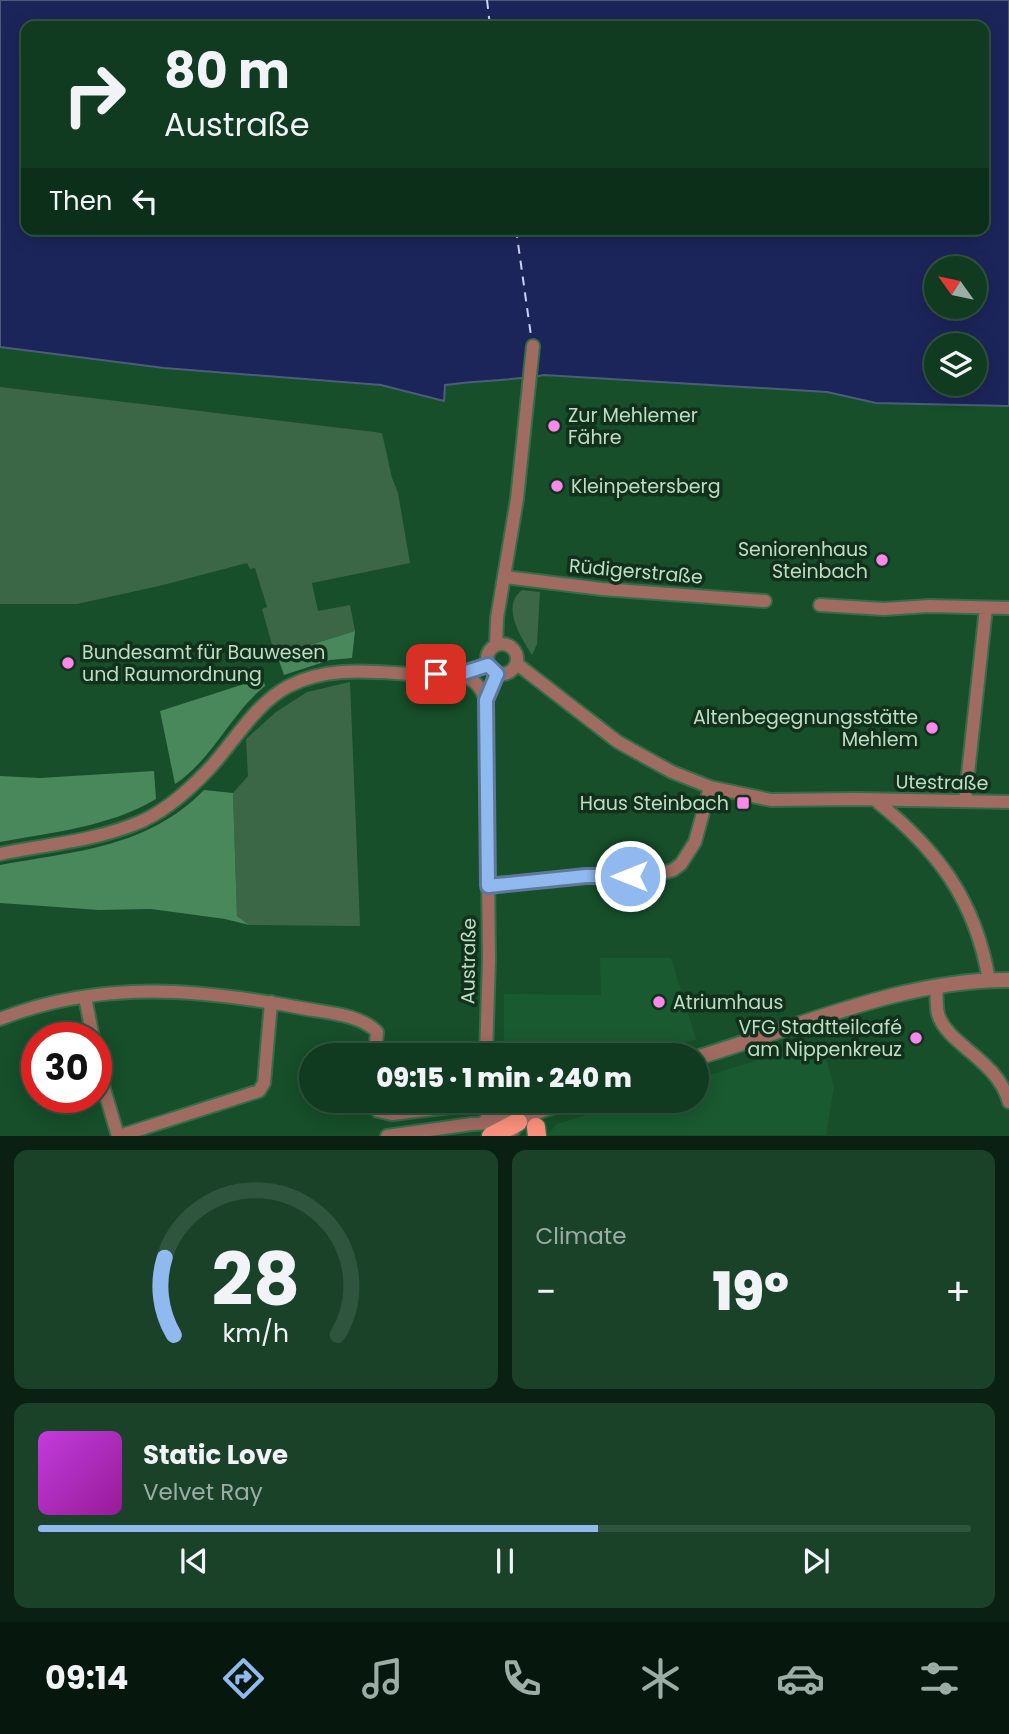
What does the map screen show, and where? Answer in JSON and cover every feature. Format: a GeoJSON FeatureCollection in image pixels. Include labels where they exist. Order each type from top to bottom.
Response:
{"type":"FeatureCollection","features":[{"type":"Feature","properties":{"kind":"main road"},"geometry":{"type":"LineString","coordinates":[[491,1136],[522,1128]]}},
{"type":"Feature","properties":{"kind":"street","name":"Austraße"},"geometry":{"type":"LineString","coordinates":[[486,1043],[486,700],[493,669],[488,652],[496,645],[497,618],[517,499],[533,346]]}},
{"type":"Feature","properties":{"kind":"street","name":"Rüdigerstraße"},"geometry":{"type":"LineString","coordinates":[[505,577],[602,589],[765,601]]}},
{"type":"Feature","properties":{"kind":"street"},"geometry":{"type":"LineString","coordinates":[[820,605],[884,609],[929,606],[1009,608]]}},
{"type":"Feature","properties":{"kind":"street"},"geometry":{"type":"LineString","coordinates":[[965,801],[986,608]]}},
{"type":"Feature","properties":{"kind":"street"},"geometry":{"type":"LineString","coordinates":[[0,854],[107,833],[136,824],[155,814],[201,777],[259,709],[289,686],[314,677],[347,671],[460,674],[493,669],[508,674],[517,663],[513,649],[506,644],[496,645]]}},
{"type":"Feature","properties":{"kind":"street","name":"Utestraße"},"geometry":{"type":"LineString","coordinates":[[517,663],[618,743],[672,772],[709,786],[771,800],[1009,802]]}},
{"type":"Feature","properties":{"kind":"street"},"geometry":{"type":"LineString","coordinates":[[460,674],[481,687],[486,700]]}},
{"type":"Feature","properties":{"kind":"street"},"geometry":{"type":"LineString","coordinates":[[488,886],[586,876],[653,876],[673,870],[681,864],[695,842],[709,786]]}},
{"type":"Feature","properties":{"kind":"street"},"geometry":{"type":"LineString","coordinates":[[875,800],[915,835],[959,889],[978,933],[989,981]]}},
{"type":"Feature","properties":{"kind":"street"},"geometry":{"type":"LineString","coordinates":[[709,1054],[872,1002],[936,987],[1009,980]]}},
{"type":"Feature","properties":{"kind":"street"},"geometry":{"type":"LineString","coordinates":[[936,987],[937,1013],[943,1024],[994,1073],[1006,1091],[1009,1102]]}},
{"type":"Feature","properties":{"kind":"street"},"geometry":{"type":"LineString","coordinates":[[0,1019],[24,1010],[85,997],[154,989],[217,993],[330,1013],[371,1026],[377,1032],[376,1043]]}},
{"type":"Feature","properties":{"kind":"street"},"geometry":{"type":"LineString","coordinates":[[85,997],[90,1022]]}},
{"type":"Feature","properties":{"kind":"street"},"geometry":{"type":"LineString","coordinates":[[112,1113],[119,1136],[259,1091],[264,1083],[271,1002]]}},
{"type":"Feature","properties":{"kind":"street"},"geometry":{"type":"LineString","coordinates":[[504,1113],[522,1128]]}},
{"type":"Feature","properties":{"kind":"street"},"geometry":{"type":"LineString","coordinates":[[387,1136],[472,1124],[522,1128],[544,1113]]}},
{"type":"Feature","properties":{"kind":"shaded area"},"geometry":{"type":"Polygon","coordinates":[[[0,387],[382,433],[398,493],[410,563],[312,583],[318,611],[350,605],[355,631],[275,655],[262,609],[267,607],[255,568],[250,569],[247,563],[77,604],[0,604],[0,387]]]}},
{"type":"Feature","properties":{"kind":"shaded area"},"geometry":{"type":"Polygon","coordinates":[[[522,590],[540,592],[537,644],[532,655],[513,614],[516,597],[522,590]]]}},
{"type":"Feature","properties":{"kind":"shaded area"},"geometry":{"type":"Polygon","coordinates":[[[355,631],[352,658],[330,660],[284,675],[277,655],[355,631]]]}},
{"type":"Feature","properties":{"kind":"shaded area"},"geometry":{"type":"Polygon","coordinates":[[[263,678],[265,686],[241,710],[200,762],[175,784],[160,711],[263,678]]]}},
{"type":"Feature","properties":{"kind":"shaded area"},"geometry":{"type":"Polygon","coordinates":[[[350,682],[360,926],[249,925],[237,916],[233,793],[248,776],[246,739],[276,712],[307,692],[350,682]]]}},
{"type":"Feature","properties":{"kind":"shaded area"},"geometry":{"type":"Polygon","coordinates":[[[154,771],[156,799],[138,808],[80,827],[0,842],[0,776],[40,778],[154,771]]]}},
{"type":"Feature","properties":{"kind":"shaded area"},"geometry":{"type":"Polygon","coordinates":[[[204,790],[233,793],[237,916],[249,925],[151,909],[99,910],[0,903],[0,865],[83,850],[134,836],[182,809],[204,790]]]}},
{"type":"Feature","properties":{"kind":"shaded area"},"geometry":{"type":"Polygon","coordinates":[[[600,958],[671,958],[696,1039],[684,1043],[504,1043],[504,994],[601,995],[600,958]]]}},
{"type":"Feature","properties":{"kind":"shaded area"},"geometry":{"type":"Polygon","coordinates":[[[821,1040],[834,1087],[826,1135],[547,1135],[557,1124],[592,1113],[709,1113],[709,1075],[821,1040]]]}},
{"type":"Feature","properties":{"kind":"water"},"geometry":{"type":"Polygon","coordinates":[[[0,0],[1009,0],[1009,406],[876,403],[827,392],[544,375],[445,385],[444,401],[381,385],[164,368],[0,347],[0,0]]]}},
{"type":"Feature","properties":{"kind":"ferry route"},"geometry":{"type":"LineString","coordinates":[[487,0],[489,21]]}},
{"type":"Feature","properties":{"kind":"ferry route"},"geometry":{"type":"LineString","coordinates":[[517,235],[532,343]]}},
{"type":"Feature","properties":{"kind":"place","name":"Zur Mehlemer Fähre"},"geometry":{"type":"Point","coordinates":[554,426]}},
{"type":"Feature","properties":{"kind":"place","name":"Kleinpetersberg"},"geometry":{"type":"Point","coordinates":[557,486]}},
{"type":"Feature","properties":{"kind":"place","name":"Seniorenhaus Steinbach"},"geometry":{"type":"Point","coordinates":[882,560]}},
{"type":"Feature","properties":{"kind":"place","name":"Bundesamt für Bauwesen und Raumordnung"},"geometry":{"type":"Point","coordinates":[68,663]}},
{"type":"Feature","properties":{"kind":"place","name":"Altenbegegnungsstätte Mehlem"},"geometry":{"type":"Point","coordinates":[932,728]}},
{"type":"Feature","properties":{"kind":"place","name":"Haus Steinbach"},"geometry":{"type":"Point","coordinates":[743,803]}},
{"type":"Feature","properties":{"kind":"place","name":"Atriumhaus"},"geometry":{"type":"Point","coordinates":[659,1002]}},
{"type":"Feature","properties":{"kind":"place","name":"VFG Stadtteilcafé am Nippenkreuz"},"geometry":{"type":"Point","coordinates":[916,1038]}},
{"type":"Feature","properties":{"kind":"route"},"geometry":{"type":"LineString","coordinates":[[436,674],[460,674],[488,665],[491,671],[497,674],[486,700],[488,886],[586,876],[630,876]]}}]}
